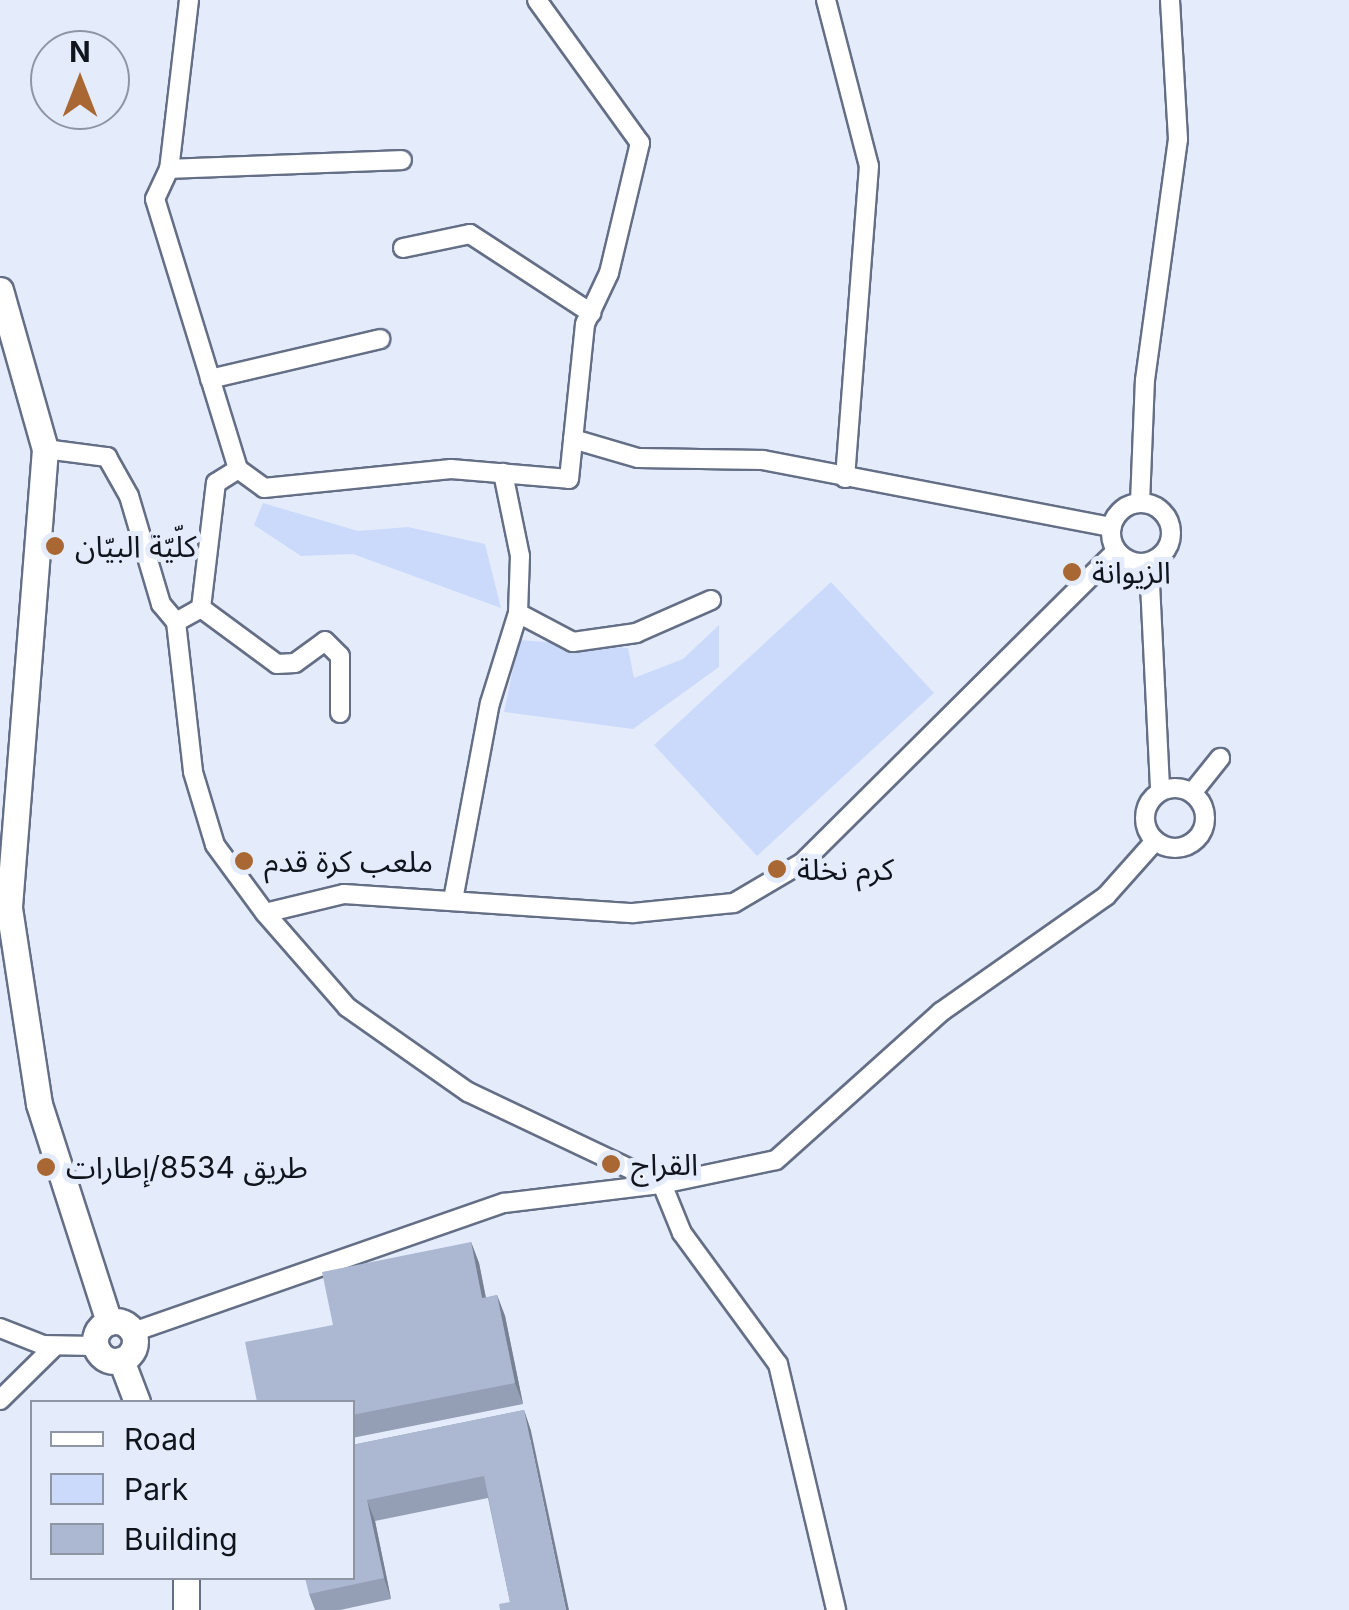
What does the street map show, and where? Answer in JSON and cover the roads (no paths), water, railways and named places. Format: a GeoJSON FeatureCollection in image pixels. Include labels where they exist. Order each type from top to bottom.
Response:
{"type":"FeatureCollection","features":[{"type":"Feature","properties":{"kind":"main road"},"geometry":{"type":"LineString","coordinates":[[0,290],[8,371],[45,449],[9,908],[38,1104],[109,1322],[133,1332],[121,1360]]}},
{"type":"Feature","properties":{"kind":"main road"},"geometry":{"type":"LineString","coordinates":[[109,1322],[94,1346],[121,1360],[137,1400]]}},
{"type":"Feature","properties":{"kind":"main road"},"geometry":{"type":"LineString","coordinates":[[186,1580],[186,1610]]}},
{"type":"Feature","properties":{"kind":"street"},"geometry":{"type":"LineString","coordinates":[[189,0],[170,169],[155,199],[158,224],[238,469],[264,488],[451,469],[569,479],[591,313],[640,143],[537,0]]}},
{"type":"Feature","properties":{"kind":"street"},"geometry":{"type":"LineString","coordinates":[[826,0],[868,166],[844,478]]}},
{"type":"Feature","properties":{"kind":"street"},"geometry":{"type":"LineString","coordinates":[[1112,527],[1140,503],[1145,380],[1178,139],[1170,0]]}},
{"type":"Feature","properties":{"kind":"street"},"geometry":{"type":"LineString","coordinates":[[170,169],[402,160]]}},
{"type":"Feature","properties":{"kind":"street"},"geometry":{"type":"LineString","coordinates":[[403,248],[470,234],[591,313]]}},
{"type":"Feature","properties":{"kind":"street"},"geometry":{"type":"LineString","coordinates":[[210,379],[380,339]]}},
{"type":"Feature","properties":{"kind":"street"},"geometry":{"type":"LineString","coordinates":[[573,438],[638,458],[762,460],[1112,527]]}},
{"type":"Feature","properties":{"kind":"street"},"geometry":{"type":"LineString","coordinates":[[45,449],[107,457],[129,496],[161,604],[176,622],[192,772],[215,845],[265,914],[347,1007],[468,1092],[662,1184],[682,1233],[778,1364],[836,1609]]}},
{"type":"Feature","properties":{"kind":"street"},"geometry":{"type":"LineString","coordinates":[[202,608],[216,482],[238,469]]}},
{"type":"Feature","properties":{"kind":"street"},"geometry":{"type":"LineString","coordinates":[[454,900],[486,720],[518,614],[520,556],[503,473]]}},
{"type":"Feature","properties":{"kind":"street"},"geometry":{"type":"LineString","coordinates":[[1140,503],[1163,512],[1172,530],[1168,548],[1149,563]]}},
{"type":"Feature","properties":{"kind":"street"},"geometry":{"type":"LineString","coordinates":[[1112,527],[1116,551]]}},
{"type":"Feature","properties":{"kind":"street"},"geometry":{"type":"LineString","coordinates":[[1116,551],[1149,563]]}},
{"type":"Feature","properties":{"kind":"street"},"geometry":{"type":"LineString","coordinates":[[265,914],[344,894],[633,913],[734,904],[802,862],[1116,551]]}},
{"type":"Feature","properties":{"kind":"street"},"geometry":{"type":"LineString","coordinates":[[1149,563],[1160,791],[1144,816],[1155,840],[1176,849],[1202,834],[1206,814],[1192,794],[1160,791]]}},
{"type":"Feature","properties":{"kind":"street"},"geometry":{"type":"LineString","coordinates":[[518,614],[573,642],[636,633],[711,600]]}},
{"type":"Feature","properties":{"kind":"street"},"geometry":{"type":"LineString","coordinates":[[176,622],[202,608]]}},
{"type":"Feature","properties":{"kind":"street"},"geometry":{"type":"LineString","coordinates":[[202,608],[276,664],[295,663],[325,641],[340,656],[340,712]]}},
{"type":"Feature","properties":{"kind":"street"},"geometry":{"type":"LineString","coordinates":[[1192,794],[1220,758]]}},
{"type":"Feature","properties":{"kind":"street"},"geometry":{"type":"LineString","coordinates":[[133,1332],[504,1203],[662,1184],[776,1160],[941,1012],[1106,896],[1155,840]]}},
{"type":"Feature","properties":{"kind":"street"},"geometry":{"type":"LineString","coordinates":[[0,1328],[55,1346],[94,1346]]}},
{"type":"Feature","properties":{"kind":"street"},"geometry":{"type":"LineString","coordinates":[[0,1400],[55,1346]]}},
{"type":"Feature","properties":{"kind":"place","name":"كلّيّة البيّان"},"geometry":{"type":"Point","coordinates":[55,546]}},
{"type":"Feature","properties":{"kind":"place","name":"الزيوانة"},"geometry":{"type":"Point","coordinates":[1072,572]}},
{"type":"Feature","properties":{"kind":"place","name":"ملعب كرة قدم"},"geometry":{"type":"Point","coordinates":[244,861]}},
{"type":"Feature","properties":{"kind":"place","name":"كرم نخلة"},"geometry":{"type":"Point","coordinates":[777,869]}},
{"type":"Feature","properties":{"kind":"place","name":"القراج"},"geometry":{"type":"Point","coordinates":[611,1164]}},
{"type":"Feature","properties":{"kind":"place","name":"طريق 8534/إطارات"},"geometry":{"type":"Point","coordinates":[46,1167]}}]}
